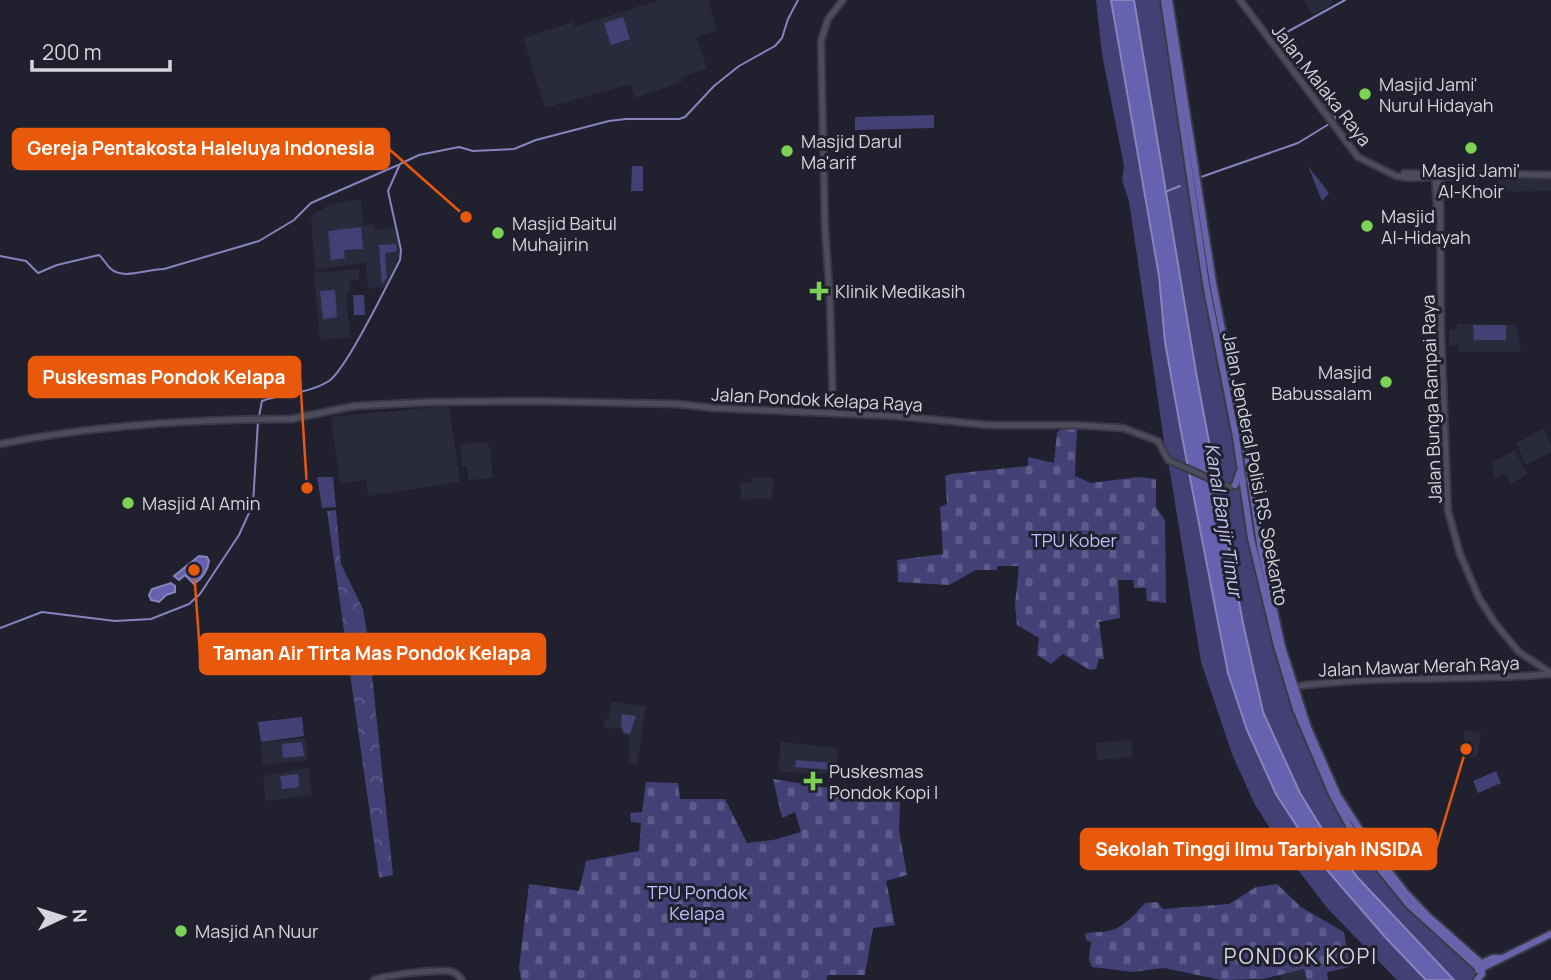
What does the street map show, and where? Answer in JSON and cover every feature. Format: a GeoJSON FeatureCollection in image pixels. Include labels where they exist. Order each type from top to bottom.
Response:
{"type":"FeatureCollection","features":[{"type":"Feature","properties":{"kind":"main road","name":"Jalan Jenderal Polisi RS. Soekanto"},"geometry":{"type":"LineString","coordinates":[[1166,0],[1243,482],[1292,687],[1311,749],[1332,794],[1409,905],[1479,967]]}},
{"type":"Feature","properties":{"kind":"main road","name":"Jalan Jenderal Polisi RS. Soekanto"},"geometry":{"type":"LineString","coordinates":[[1208,274],[1250,475],[1255,537]]}},
{"type":"Feature","properties":{"kind":"main road"},"geometry":{"type":"LineString","coordinates":[[1232,486],[1241,463]]}},
{"type":"Feature","properties":{"kind":"main road"},"geometry":{"type":"LineString","coordinates":[[1474,980],[1479,967],[1493,958],[1500,958],[1551,934]]}},
{"type":"Feature","properties":{"kind":"street"},"geometry":{"type":"LineString","coordinates":[[833,413],[821,41],[828,19],[843,0]]}},
{"type":"Feature","properties":{"kind":"street","name":"Jalan Malaka Raya"},"geometry":{"type":"LineString","coordinates":[[1240,0],[1358,157],[1393,174],[1411,178],[1551,175]]}},
{"type":"Feature","properties":{"kind":"street","name":"Jalan Bunga Rampai Raya"},"geometry":{"type":"LineString","coordinates":[[1438,176],[1448,511],[1460,554],[1479,598],[1519,652],[1551,673]]}},
{"type":"Feature","properties":{"kind":"street","name":"Jalan Pondok Kelapa Raya"},"geometry":{"type":"LineString","coordinates":[[0,444],[71,431],[310,419],[358,407],[430,402],[666,404],[988,425],[1123,428],[1155,439],[1160,444],[1164,457],[1171,461],[1232,486]]}},
{"type":"Feature","properties":{"kind":"street"},"geometry":{"type":"LineString","coordinates":[[1232,486],[1243,482],[1250,475]]}},
{"type":"Feature","properties":{"kind":"street"},"geometry":{"type":"LineString","coordinates":[[1525,676],[1530,670],[1530,661]]}},
{"type":"Feature","properties":{"kind":"street","name":"Jalan Mawar Merah Raya"},"geometry":{"type":"LineString","coordinates":[[1292,687],[1352,680],[1393,681],[1551,673]]}},
{"type":"Feature","properties":{"kind":"street"},"geometry":{"type":"LineString","coordinates":[[374,980],[386,976],[441,971],[454,973],[462,980]]}},
{"type":"Feature","properties":{"kind":"shaded area"},"geometry":{"type":"Polygon","coordinates":[[[659,0],[708,0],[717,30],[696,37],[707,69],[681,77],[682,82],[635,98],[631,84],[545,108],[523,38],[573,22],[575,27],[659,0]]]}},
{"type":"Feature","properties":{"kind":"shaded area"},"geometry":{"type":"Polygon","coordinates":[[[1111,0],[1134,0],[1197,378],[1243,623],[1263,712],[1300,793],[1330,842],[1359,879],[1454,980],[1426,980],[1320,862],[1276,794],[1247,730],[1228,673],[1180,426],[1165,342],[1159,276],[1111,0]]]}},
{"type":"Feature","properties":{"kind":"shaded area"},"geometry":{"type":"Polygon","coordinates":[[[1304,0],[1332,0],[1333,4],[1312,15],[1304,0]]]}},
{"type":"Feature","properties":{"kind":"shaded area"},"geometry":{"type":"Polygon","coordinates":[[[1551,178],[1551,191],[1497,192],[1498,179],[1551,178]]]}},
{"type":"Feature","properties":{"kind":"shaded area"},"geometry":{"type":"Polygon","coordinates":[[[361,199],[363,225],[374,224],[375,230],[395,228],[398,237],[401,253],[385,287],[368,289],[366,262],[315,270],[311,218],[330,205],[361,199]]]}},
{"type":"Feature","properties":{"kind":"shaded area"},"geometry":{"type":"Polygon","coordinates":[[[359,269],[359,280],[350,280],[351,293],[346,294],[350,337],[320,340],[314,273],[359,269]]]}},
{"type":"Feature","properties":{"kind":"shaded area"},"geometry":{"type":"Polygon","coordinates":[[[1457,324],[1517,325],[1521,352],[1459,352],[1458,345],[1449,346],[1449,329],[1457,330],[1457,324]]]}},
{"type":"Feature","properties":{"kind":"shaded area"},"geometry":{"type":"Polygon","coordinates":[[[449,406],[460,482],[368,496],[366,480],[340,484],[331,417],[449,406]]]}},
{"type":"Feature","properties":{"kind":"shaded area"},"geometry":{"type":"Polygon","coordinates":[[[1544,428],[1551,452],[1526,465],[1516,443],[1544,428]]]}},
{"type":"Feature","properties":{"kind":"shaded area"},"geometry":{"type":"Polygon","coordinates":[[[485,442],[490,448],[493,478],[468,480],[467,466],[462,466],[461,444],[485,442]]]}},
{"type":"Feature","properties":{"kind":"shaded area"},"geometry":{"type":"Polygon","coordinates":[[[1515,450],[1527,475],[1511,484],[1506,473],[1494,479],[1493,462],[1515,450]]]}},
{"type":"Feature","properties":{"kind":"shaded area"},"geometry":{"type":"Polygon","coordinates":[[[751,478],[774,478],[772,498],[741,500],[740,483],[751,482],[751,478]]]}},
{"type":"Feature","properties":{"kind":"shaded area"},"geometry":{"type":"Polygon","coordinates":[[[199,556],[207,557],[209,561],[206,571],[197,582],[194,584],[185,575],[179,580],[174,576],[199,556]]]}},
{"type":"Feature","properties":{"kind":"shaded area"},"geometry":{"type":"Polygon","coordinates":[[[171,583],[175,586],[175,592],[166,595],[159,602],[151,600],[149,595],[152,589],[171,583]]]}},
{"type":"Feature","properties":{"kind":"shaded area"},"geometry":{"type":"Polygon","coordinates":[[[611,702],[646,706],[637,765],[629,764],[629,736],[623,734],[620,729],[604,728],[611,702]]]}},
{"type":"Feature","properties":{"kind":"shaded area"},"geometry":{"type":"Polygon","coordinates":[[[1465,730],[1481,733],[1477,757],[1462,755],[1465,730]]]}},
{"type":"Feature","properties":{"kind":"shaded area"},"geometry":{"type":"Polygon","coordinates":[[[305,738],[308,760],[263,765],[261,743],[305,738]]]}},
{"type":"Feature","properties":{"kind":"shaded area"},"geometry":{"type":"Polygon","coordinates":[[[1131,740],[1132,757],[1097,760],[1096,743],[1131,740]]]}},
{"type":"Feature","properties":{"kind":"shaded area"},"geometry":{"type":"Polygon","coordinates":[[[780,742],[839,748],[835,774],[779,772],[780,742]]]}},
{"type":"Feature","properties":{"kind":"shaded area"},"geometry":{"type":"Polygon","coordinates":[[[308,768],[312,795],[266,801],[263,776],[308,768]]]}},
{"type":"Feature","properties":{"kind":"shaded area"},"geometry":{"type":"Polygon","coordinates":[[[1307,965],[1311,980],[1281,980],[1278,973],[1307,965]]]}},
{"type":"Feature","properties":{"kind":"green space"},"geometry":{"type":"Polygon","coordinates":[[[1096,0],[1164,0],[1206,284],[1251,538],[1274,637],[1351,829],[1357,827],[1392,884],[1478,970],[1472,980],[1397,980],[1328,909],[1288,857],[1254,803],[1232,754],[1201,662],[1168,460],[1162,451],[1164,441],[1129,201],[1122,180],[1124,166],[1102,54],[1096,0]]]}},
{"type":"Feature","properties":{"kind":"green space"},"geometry":{"type":"Polygon","coordinates":[[[623,17],[630,39],[611,45],[604,23],[623,17]]]}},
{"type":"Feature","properties":{"kind":"green space"},"geometry":{"type":"Polygon","coordinates":[[[934,115],[934,128],[855,130],[855,117],[934,115]]]}},
{"type":"Feature","properties":{"kind":"green space"},"geometry":{"type":"Polygon","coordinates":[[[632,166],[643,166],[643,191],[631,191],[632,166]]]}},
{"type":"Feature","properties":{"kind":"green space"},"geometry":{"type":"Polygon","coordinates":[[[1308,166],[1329,193],[1322,201],[1308,166]]]}},
{"type":"Feature","properties":{"kind":"green space"},"geometry":{"type":"Polygon","coordinates":[[[361,227],[363,249],[344,250],[345,258],[331,260],[328,231],[361,227]]]}},
{"type":"Feature","properties":{"kind":"green space"},"geometry":{"type":"Polygon","coordinates":[[[396,244],[397,251],[385,253],[387,278],[382,284],[379,245],[396,244]]]}},
{"type":"Feature","properties":{"kind":"green space"},"geometry":{"type":"Polygon","coordinates":[[[335,290],[337,317],[323,319],[320,291],[335,290]]]}},
{"type":"Feature","properties":{"kind":"green space"},"geometry":{"type":"Polygon","coordinates":[[[353,295],[364,295],[365,315],[354,315],[353,295]]]}},
{"type":"Feature","properties":{"kind":"green space"},"geometry":{"type":"Polygon","coordinates":[[[1473,325],[1506,325],[1506,340],[1474,340],[1473,325]]]}},
{"type":"Feature","properties":{"kind":"green space","name":"TPU Kober"},"geometry":{"type":"Polygon","coordinates":[[[1065,427],[1077,429],[1075,476],[1091,483],[1138,477],[1156,479],[1156,508],[1165,520],[1166,603],[1147,601],[1146,588],[1134,588],[1133,580],[1118,580],[1120,618],[1099,622],[1104,659],[1099,659],[1096,669],[1090,670],[1063,654],[1051,664],[1037,655],[1039,638],[1017,625],[1015,605],[1019,566],[976,570],[949,585],[898,582],[897,560],[943,554],[940,507],[947,504],[945,476],[1028,466],[1028,457],[1054,463],[1057,432],[1065,427]]]}},
{"type":"Feature","properties":{"kind":"green space"},"geometry":{"type":"Polygon","coordinates":[[[317,477],[333,477],[336,507],[322,508],[317,477]]]}},
{"type":"Feature","properties":{"kind":"green space"},"geometry":{"type":"Polygon","coordinates":[[[336,510],[341,564],[363,609],[369,646],[393,875],[379,878],[327,511],[336,510]]]}},
{"type":"Feature","properties":{"kind":"green space"},"geometry":{"type":"Polygon","coordinates":[[[622,714],[636,716],[630,734],[624,733],[622,714]]]}},
{"type":"Feature","properties":{"kind":"green space"},"geometry":{"type":"Polygon","coordinates":[[[302,717],[304,736],[261,742],[258,722],[302,717]]]}},
{"type":"Feature","properties":{"kind":"green space"},"geometry":{"type":"Polygon","coordinates":[[[302,742],[304,756],[283,758],[282,744],[302,742]]]}},
{"type":"Feature","properties":{"kind":"green space"},"geometry":{"type":"Polygon","coordinates":[[[796,760],[833,763],[833,770],[795,767],[796,760]]]}},
{"type":"Feature","properties":{"kind":"green space"},"geometry":{"type":"Polygon","coordinates":[[[1496,771],[1501,783],[1478,793],[1473,781],[1496,771]]]}},
{"type":"Feature","properties":{"kind":"green space"},"geometry":{"type":"Polygon","coordinates":[[[298,774],[299,787],[282,789],[280,776],[298,774]]]}},
{"type":"Feature","properties":{"kind":"green space","name":"TPU Pondok Kelapa"},"geometry":{"type":"Polygon","coordinates":[[[773,779],[900,802],[899,831],[907,875],[886,881],[895,925],[873,928],[865,975],[828,975],[826,980],[521,980],[519,968],[529,884],[579,891],[586,861],[639,851],[641,823],[631,822],[630,813],[642,812],[646,782],[678,783],[680,799],[725,799],[747,843],[773,840],[801,832],[795,812],[782,818],[773,779]]]}},
{"type":"Feature","properties":{"kind":"green space"},"geometry":{"type":"Polygon","coordinates":[[[1277,884],[1301,907],[1344,932],[1350,967],[1327,972],[1328,980],[1307,980],[1304,969],[1263,979],[1221,980],[1164,968],[1133,972],[1092,967],[1089,959],[1091,942],[1086,940],[1085,934],[1119,927],[1145,903],[1157,902],[1163,909],[1229,904],[1256,887],[1277,884]]]}},
{"type":"Feature","properties":{"kind":"waterway"},"geometry":{"type":"LineString","coordinates":[[259,416],[262,401],[313,388],[329,381],[346,361],[400,260],[401,250],[388,191],[400,164],[419,155],[459,147],[473,151],[514,149],[536,140],[609,121],[685,117],[714,86],[739,66],[775,46],[782,38],[798,0]]}},
{"type":"Feature","properties":{"kind":"waterway"},"geometry":{"type":"LineString","coordinates":[[1333,120],[1336,118],[1277,39],[1345,0]]}},
{"type":"Feature","properties":{"kind":"waterway"},"geometry":{"type":"LineString","coordinates":[[1201,177],[1298,143],[1329,124]]}},
{"type":"Feature","properties":{"kind":"waterway"},"geometry":{"type":"LineString","coordinates":[[0,256],[26,261],[38,273],[57,265],[99,255],[111,269],[122,274],[164,269],[259,241],[294,220],[311,203],[398,165]]}},
{"type":"Feature","properties":{"kind":"waterway"},"geometry":{"type":"LineString","coordinates":[[1165,192],[1180,186]]}},
{"type":"Feature","properties":{"kind":"waterway"},"geometry":{"type":"LineString","coordinates":[[0,628],[42,612],[115,621],[151,619],[189,604],[200,594],[239,535],[253,504],[258,421]]}},
{"type":"Feature","properties":{"kind":"place","name":"Masjid Jami' Nurul Hidayah"},"geometry":{"type":"Point","coordinates":[1365,94]}},
{"type":"Feature","properties":{"kind":"place","name":"Masjid Jami' Al-Khoir"},"geometry":{"type":"Point","coordinates":[1471,148]}},
{"type":"Feature","properties":{"kind":"place","name":"Masjid Darul Ma'arif"},"geometry":{"type":"Point","coordinates":[787,151]}},
{"type":"Feature","properties":{"kind":"place","name":"Gereja Pentakosta Haleluya Indonesia"},"geometry":{"type":"Point","coordinates":[466,217]}},
{"type":"Feature","properties":{"kind":"place","name":"Masjid Al-Hidayah"},"geometry":{"type":"Point","coordinates":[1367,226]}},
{"type":"Feature","properties":{"kind":"place","name":"Masjid Baitul Muhajirin"},"geometry":{"type":"Point","coordinates":[498,233]}},
{"type":"Feature","properties":{"kind":"place","name":"Klinik Medikasih"},"geometry":{"type":"Point","coordinates":[819,291]}},
{"type":"Feature","properties":{"kind":"place","name":"Masjid Babussalam"},"geometry":{"type":"Point","coordinates":[1386,382]}},
{"type":"Feature","properties":{"kind":"place","name":"Puskesmas Pondok Kelapa"},"geometry":{"type":"Point","coordinates":[307,488]}},
{"type":"Feature","properties":{"kind":"place","name":"Masjid Al Amin"},"geometry":{"type":"Point","coordinates":[128,503]}},
{"type":"Feature","properties":{"kind":"place","name":"Taman Air Tirta Mas Pondok Kelapa"},"geometry":{"type":"Point","coordinates":[194,570]}},
{"type":"Feature","properties":{"kind":"place","name":"Sekolah Tinggi Ilmu Tarbiyah INSIDA"},"geometry":{"type":"Point","coordinates":[1466,749]}},
{"type":"Feature","properties":{"kind":"place","name":"Puskesmas Pondok Kopi I"},"geometry":{"type":"Point","coordinates":[813,781]}},
{"type":"Feature","properties":{"kind":"place","name":"Masjid An Nuur"},"geometry":{"type":"Point","coordinates":[181,931]}},
{"type":"Feature","properties":{"kind":"district","name":"PONDOK KOPI"},"geometry":{"type":"Point","coordinates":[1301,956]}},
{"type":"Feature","properties":{"kind":"water label","name":"Kanal Banjir Timur"},"geometry":{"type":"Point","coordinates":[1224,520]}}]}
